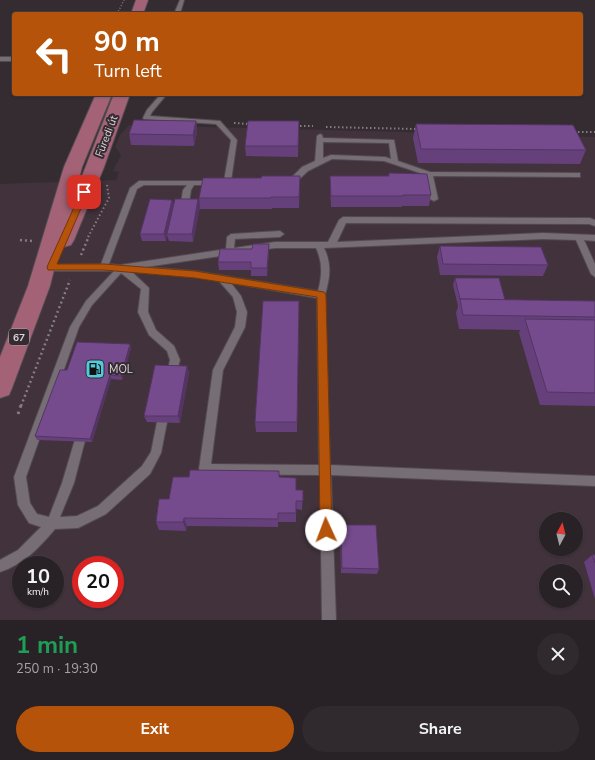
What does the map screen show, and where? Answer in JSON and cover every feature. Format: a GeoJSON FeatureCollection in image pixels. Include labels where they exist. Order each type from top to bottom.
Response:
{"type":"FeatureCollection","features":[{"type":"Feature","properties":{"kind":"main road"},"geometry":{"type":"LineString","coordinates":[[138,12],[142,0]]}},
{"type":"Feature","properties":{"kind":"main road","name":"Füredi út"},"geometry":{"type":"LineString","coordinates":[[45,274],[73,167],[103,96]]}},
{"type":"Feature","properties":{"kind":"main road","name":"Füredi út"},"geometry":{"type":"LineString","coordinates":[[0,388],[45,274],[95,167],[121,96]]}},
{"type":"Feature","properties":{"kind":"lane"},"geometry":{"type":"LineString","coordinates":[[178,12],[182,0]]}},
{"type":"Feature","properties":{"kind":"lane"},"geometry":{"type":"LineString","coordinates":[[0,59],[12,59]]}},
{"type":"Feature","properties":{"kind":"lane"},"geometry":{"type":"LineString","coordinates":[[162,96],[149,110],[146,118],[218,122],[234,140],[226,183]]}},
{"type":"Feature","properties":{"kind":"lane"},"geometry":{"type":"LineString","coordinates":[[319,162],[320,137],[392,140],[395,162]]}},
{"type":"Feature","properties":{"kind":"lane"},"geometry":{"type":"LineString","coordinates":[[104,267],[134,188],[142,183],[290,183],[305,169],[331,157],[385,159],[429,174],[577,175]]}},
{"type":"Feature","properties":{"kind":"lane"},"geometry":{"type":"LineString","coordinates":[[429,174],[434,199]]}},
{"type":"Feature","properties":{"kind":"lane"},"geometry":{"type":"LineString","coordinates":[[185,203],[187,190],[192,183]]}},
{"type":"Feature","properties":{"kind":"lane"},"geometry":{"type":"LineString","coordinates":[[331,245],[343,220],[590,220],[595,223]]}},
{"type":"Feature","properties":{"kind":"lane"},"geometry":{"type":"LineString","coordinates":[[230,251],[231,237],[280,234]]}},
{"type":"Feature","properties":{"kind":"lane"},"geometry":{"type":"LineString","coordinates":[[121,268],[146,288],[143,312],[152,332],[171,349],[175,360],[156,453],[146,470],[102,510],[78,522],[52,523],[32,519],[24,505],[20,477],[50,392],[75,327],[89,303],[121,268],[275,245],[331,245],[543,236],[595,238]]}},
{"type":"Feature","properties":{"kind":"lane"},"geometry":{"type":"LineString","coordinates":[[579,237],[595,274]]}},
{"type":"Feature","properties":{"kind":"lane"},"geometry":{"type":"LineString","coordinates":[[319,245],[326,259],[326,276],[321,295],[329,620]]}},
{"type":"Feature","properties":{"kind":"lane"},"geometry":{"type":"LineString","coordinates":[[45,274],[76,267],[121,268],[195,274],[321,295]]}},
{"type":"Feature","properties":{"kind":"lane"},"geometry":{"type":"LineString","coordinates":[[222,279],[237,296],[242,312],[240,327],[218,370],[205,469],[325,470],[595,481]]}},
{"type":"Feature","properties":{"kind":"lane"},"geometry":{"type":"LineString","coordinates":[[50,392],[64,394]]}},
{"type":"Feature","properties":{"kind":"lane"},"geometry":{"type":"LineString","coordinates":[[0,566],[10,563],[34,546],[52,523],[68,482],[86,417]]}},
{"type":"Feature","properties":{"kind":"path"},"geometry":{"type":"LineString","coordinates":[[118,12],[124,0]]}},
{"type":"Feature","properties":{"kind":"path"},"geometry":{"type":"LineString","coordinates":[[218,122],[255,124]]}},
{"type":"Feature","properties":{"kind":"path"},"geometry":{"type":"LineString","coordinates":[[293,126],[316,126]]}},
{"type":"Feature","properties":{"kind":"path"},"geometry":{"type":"LineString","coordinates":[[324,127],[417,129]]}},
{"type":"Feature","properties":{"kind":"path"},"geometry":{"type":"LineString","coordinates":[[573,132],[595,132]]}},
{"type":"Feature","properties":{"kind":"path"},"geometry":{"type":"LineString","coordinates":[[18,414],[51,327],[86,242]]}},
{"type":"Feature","properties":{"kind":"shaded area"},"geometry":{"type":"Polygon","coordinates":[[[129,125],[595,137],[595,620],[0,620],[0,184],[116,180],[119,172],[113,171],[121,155],[115,147],[120,135],[129,125]]]}},
{"type":"Feature","properties":{"kind":"building"},"geometry":{"type":"Polygon","coordinates":[[[134,120],[196,121],[193,135],[129,134],[134,120]]]}},
{"type":"Feature","properties":{"kind":"building"},"geometry":{"type":"Polygon","coordinates":[[[248,121],[299,121],[298,146],[245,146],[248,121]]]}},
{"type":"Feature","properties":{"kind":"building"},"geometry":{"type":"Polygon","coordinates":[[[416,124],[573,125],[586,150],[421,149],[416,124]]]}},
{"type":"Feature","properties":{"kind":"building"},"geometry":{"type":"Polygon","coordinates":[[[389,173],[427,174],[431,195],[331,196],[330,176],[389,176],[389,173]]]}},
{"type":"Feature","properties":{"kind":"building"},"geometry":{"type":"Polygon","coordinates":[[[262,176],[300,176],[299,197],[199,198],[203,178],[261,178],[262,176]]]}},
{"type":"Feature","properties":{"kind":"building"},"geometry":{"type":"Polygon","coordinates":[[[150,199],[172,200],[164,234],[140,234],[150,199]]]}},
{"type":"Feature","properties":{"kind":"building"},"geometry":{"type":"Polygon","coordinates":[[[175,199],[198,199],[192,234],[167,234],[175,199]]]}},
{"type":"Feature","properties":{"kind":"building"},"geometry":{"type":"Polygon","coordinates":[[[253,244],[269,244],[267,268],[251,268],[251,262],[218,262],[220,249],[252,249],[253,244]]]}},
{"type":"Feature","properties":{"kind":"building"},"geometry":{"type":"Polygon","coordinates":[[[440,246],[541,247],[548,265],[443,264],[440,246]]]}},
{"type":"Feature","properties":{"kind":"building"},"geometry":{"type":"Polygon","coordinates":[[[455,278],[499,278],[505,300],[460,299],[455,278]]]}},
{"type":"Feature","properties":{"kind":"building"},"geometry":{"type":"Polygon","coordinates":[[[460,299],[595,301],[595,317],[463,315],[460,299]]]}},
{"type":"Feature","properties":{"kind":"building"},"geometry":{"type":"Polygon","coordinates":[[[263,301],[299,301],[297,422],[255,422],[263,301]]]}},
{"type":"Feature","properties":{"kind":"building"},"geometry":{"type":"Polygon","coordinates":[[[525,319],[595,320],[595,393],[547,392],[525,319]]]}},
{"type":"Feature","properties":{"kind":"building"},"geometry":{"type":"Polygon","coordinates":[[[77,342],[130,344],[121,376],[110,375],[90,439],[35,436],[60,370],[67,370],[77,342]]]}},
{"type":"Feature","properties":{"kind":"building"},"geometry":{"type":"Polygon","coordinates":[[[155,365],[187,366],[178,416],[144,416],[155,365]]]}},
{"type":"Feature","properties":{"kind":"building"},"geometry":{"type":"Polygon","coordinates":[[[190,470],[279,471],[279,477],[296,478],[296,490],[303,490],[303,501],[296,501],[296,513],[278,513],[278,519],[184,518],[183,522],[156,522],[159,499],[169,499],[173,477],[189,477],[190,470]]]}},
{"type":"Feature","properties":{"kind":"building"},"geometry":{"type":"Polygon","coordinates":[[[341,525],[376,525],[379,569],[342,568],[341,525]]]}},
{"type":"Feature","properties":{"kind":"building"},"geometry":{"type":"Polygon","coordinates":[[[592,555],[595,555],[595,563],[592,555]]]}},
{"type":"Feature","properties":{"kind":"place","name":"MOL"},"geometry":{"type":"Point","coordinates":[95,369]}},
{"type":"Feature","properties":{"kind":"route"},"geometry":{"type":"LineString","coordinates":[[84,192],[51,267],[104,267],[195,274],[321,295],[326,530]]}}]}
